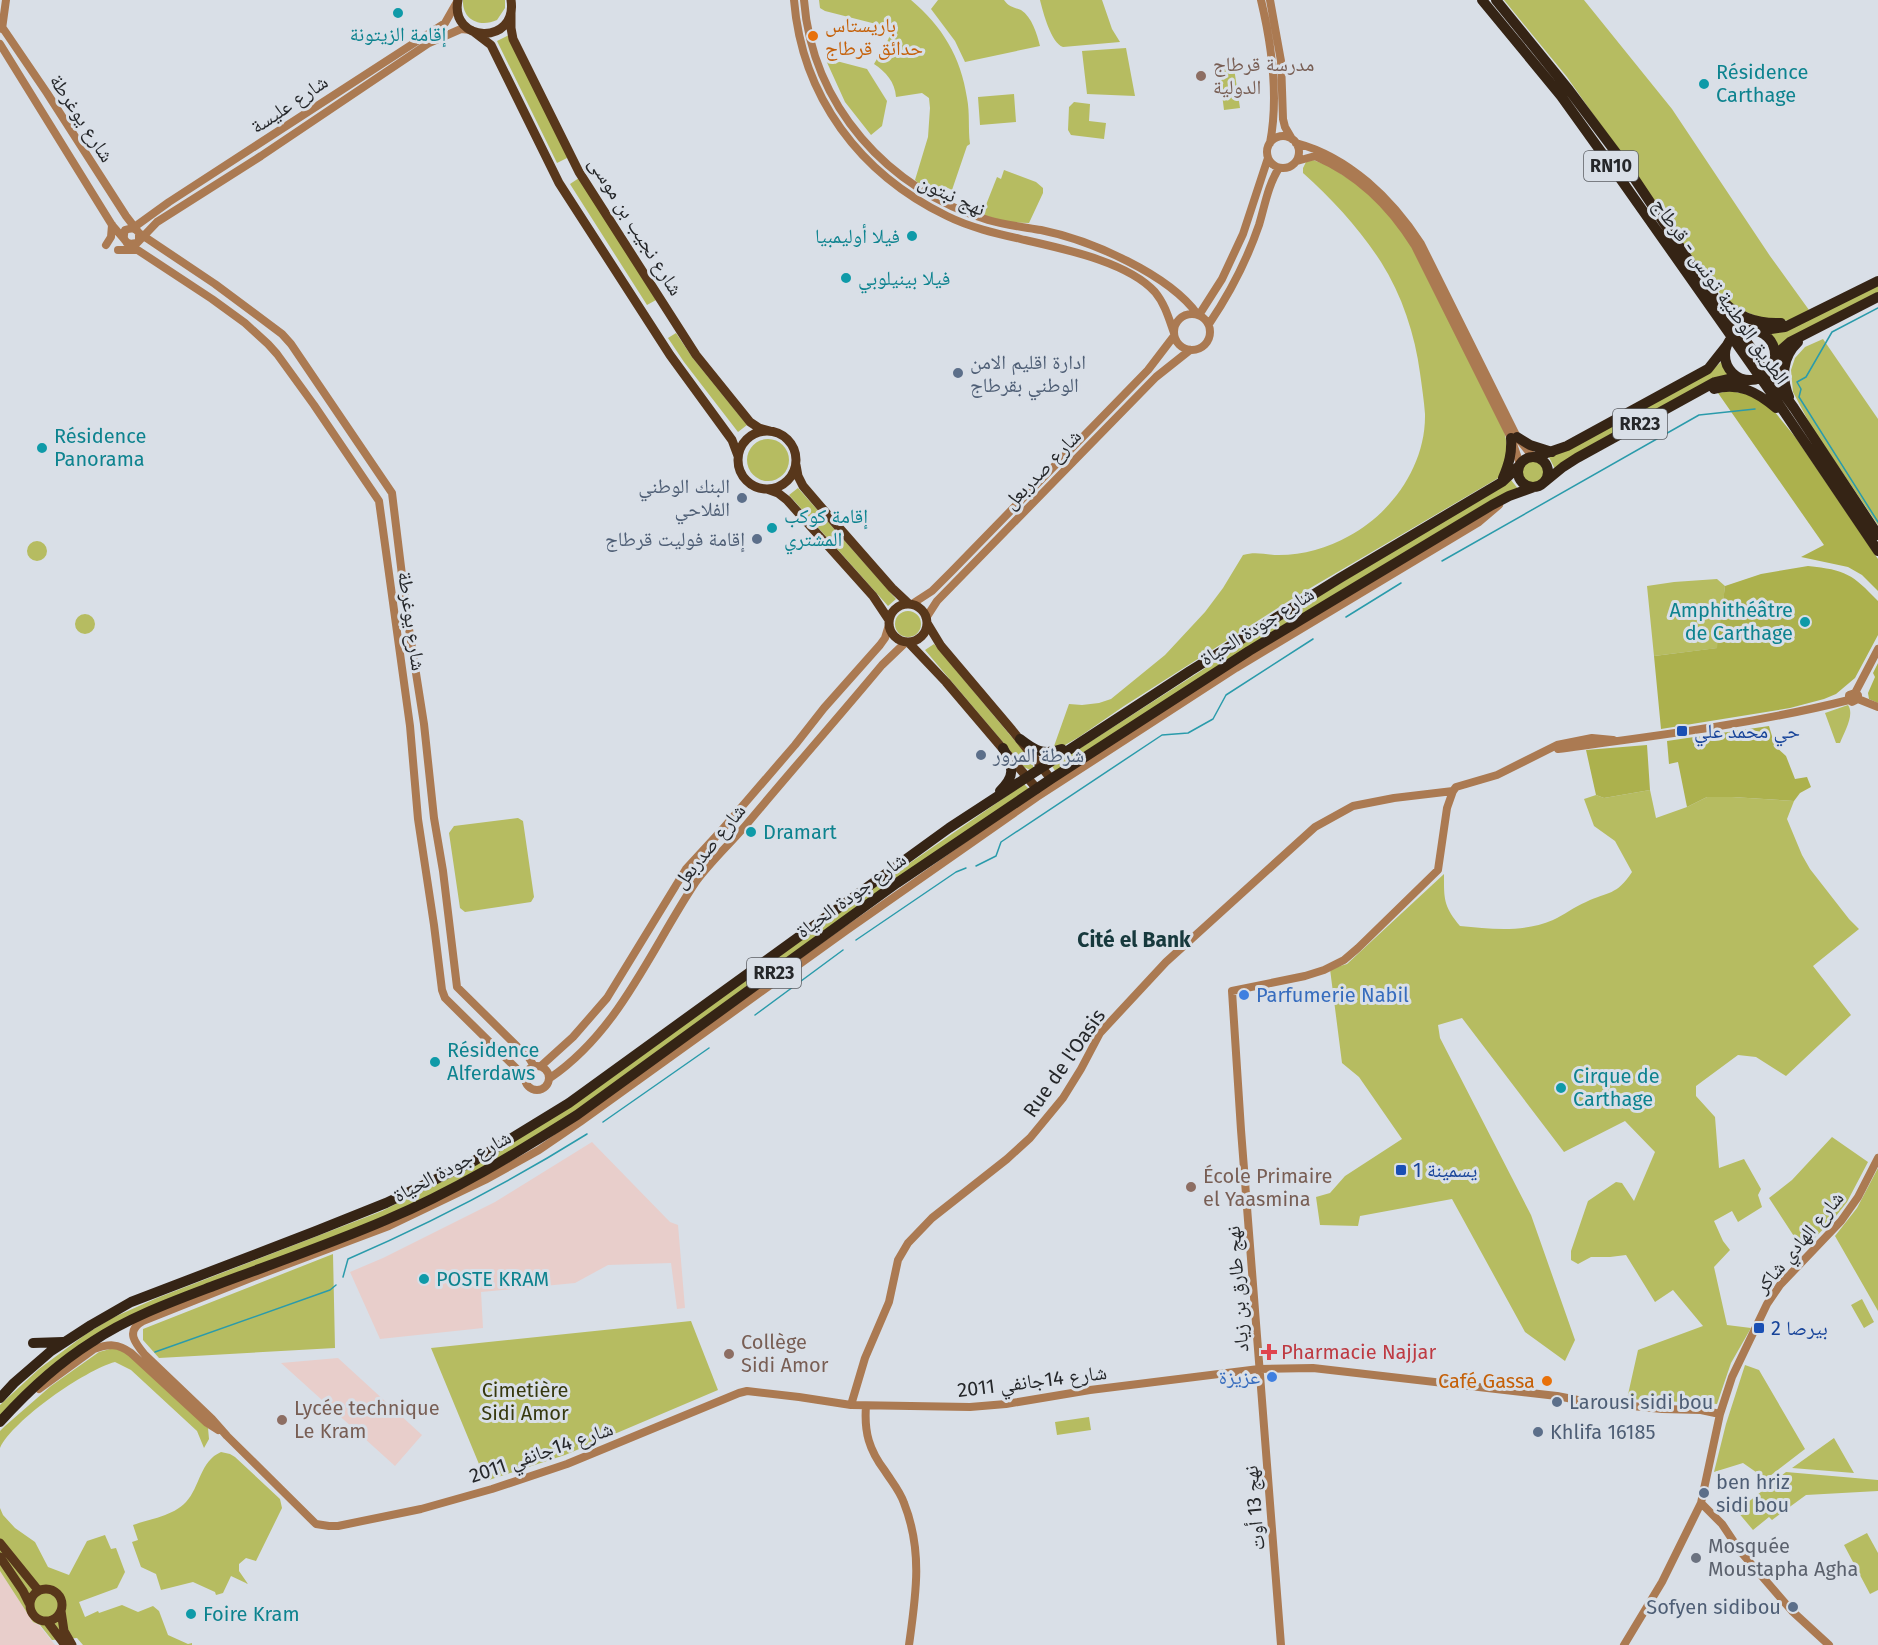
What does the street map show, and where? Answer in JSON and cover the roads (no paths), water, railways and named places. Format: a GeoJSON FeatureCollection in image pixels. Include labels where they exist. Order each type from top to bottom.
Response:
{"type":"FeatureCollection","features":[{"type":"Feature","properties":{"kind":"highway","name":"الطريق الوطنية تونس - قرطاج"},"geometry":{"type":"LineString","coordinates":[[1482,0],[1561,96],[1733,338],[1767,372],[1878,551]]}},
{"type":"Feature","properties":{"kind":"highway","name":"الطريق الوطنية تونس - قرطاج"},"geometry":{"type":"LineString","coordinates":[[1496,0],[1600,131],[1698,274],[1733,338]]}},
{"type":"Feature","properties":{"kind":"highway"},"geometry":{"type":"LineString","coordinates":[[1698,274],[1728,307],[1737,313],[1766,322],[1799,320]]}},
{"type":"Feature","properties":{"kind":"highway"},"geometry":{"type":"LineString","coordinates":[[1733,338],[1755,331],[1785,327],[1878,281]]}},
{"type":"Feature","properties":{"kind":"highway"},"geometry":{"type":"LineString","coordinates":[[1767,372],[1786,345],[1878,297]]}},
{"type":"Feature","properties":{"kind":"highway"},"geometry":{"type":"LineString","coordinates":[[1720,356],[1725,327]]}},
{"type":"Feature","properties":{"kind":"highway","name":"RN10"},"geometry":{"type":"LineString","coordinates":[[1755,331],[1766,337],[1774,347],[1775,353],[1767,372]]}},
{"type":"Feature","properties":{"kind":"highway"},"geometry":{"type":"LineString","coordinates":[[1790,412],[1784,368],[1791,351],[1806,335]]}},
{"type":"Feature","properties":{"kind":"highway","name":"شارع جودة الحياة"},"geometry":{"type":"LineString","coordinates":[[0,1398],[31,1367],[63,1342],[131,1302],[351,1218],[474,1161],[569,1103],[949,828],[1330,585],[1502,482],[1528,458],[1552,452],[1573,443],[1708,369],[1733,338]]}},
{"type":"Feature","properties":{"kind":"highway","name":"RN10"},"geometry":{"type":"LineString","coordinates":[[1733,338],[1725,360],[1738,378],[1746,380]]}},
{"type":"Feature","properties":{"kind":"highway","name":"شارع جودة الحياة"},"geometry":{"type":"LineString","coordinates":[[0,1422],[46,1376],[94,1340],[116,1328],[191,1294],[386,1220],[471,1179],[528,1146],[577,1115],[897,883],[1051,779],[1249,651],[1509,496],[1537,486],[1577,458],[1715,382],[1728,379],[1746,380],[1767,372]]}},
{"type":"Feature","properties":{"kind":"highway"},"geometry":{"type":"LineString","coordinates":[[1688,397],[1720,387],[1740,387],[1760,394],[1790,412]]}},
{"type":"Feature","properties":{"kind":"highway","name":"الطريق الوطنية تونس - قرطاج"},"geometry":{"type":"LineString","coordinates":[[1790,412],[1878,535]]}},
{"type":"Feature","properties":{"kind":"highway"},"geometry":{"type":"LineString","coordinates":[[1502,482],[1510,460],[1514,437],[1552,452]]}},
{"type":"Feature","properties":{"kind":"highway"},"geometry":{"type":"LineString","coordinates":[[1519,465],[1518,475],[1522,483],[1537,486],[1547,478],[1547,469],[1543,461],[1534,457]]}},
{"type":"Feature","properties":{"kind":"highway"},"geometry":{"type":"LineString","coordinates":[[1020,739],[1044,753],[1058,751],[1079,743]]}},
{"type":"Feature","properties":{"kind":"highway"},"geometry":{"type":"LineString","coordinates":[[988,803],[1012,775],[1003,748]]}},
{"type":"Feature","properties":{"kind":"highway"},"geometry":{"type":"LineString","coordinates":[[33,1343],[63,1342]]}},
{"type":"Feature","properties":{"kind":"main road","name":"شارع نجيب بن موسى"},"geometry":{"type":"LineString","coordinates":[[511,0],[513,39],[579,172],[696,355],[750,422],[770,431]]}},
{"type":"Feature","properties":{"kind":"main road"},"geometry":{"type":"LineString","coordinates":[[457,1],[461,21],[491,45],[566,193],[652,330],[732,440],[741,472],[746,480],[787,500],[873,596],[894,636],[907,642],[935,670],[1037,789]]}},
{"type":"Feature","properties":{"kind":"main road"},"geometry":{"type":"LineString","coordinates":[[472,31],[481,34],[494,32],[505,25],[511,13]]}},
{"type":"Feature","properties":{"kind":"main road"},"geometry":{"type":"LineString","coordinates":[[738,456],[749,438],[770,431],[782,436],[792,445],[798,476],[803,486],[892,588],[911,604],[921,609],[941,646],[1051,779]]}},
{"type":"Feature","properties":{"kind":"main road"},"geometry":{"type":"LineString","coordinates":[[767,489],[786,482],[796,465]]}},
{"type":"Feature","properties":{"kind":"main road"},"geometry":{"type":"LineString","coordinates":[[889,623],[891,614],[896,608],[902,604],[911,604]]}},
{"type":"Feature","properties":{"kind":"main road"},"geometry":{"type":"LineString","coordinates":[[907,642],[921,636],[925,631],[926,621]]}},
{"type":"Feature","properties":{"kind":"main road"},"geometry":{"type":"LineString","coordinates":[[0,1543],[38,1590]]}},
{"type":"Feature","properties":{"kind":"main road"},"geometry":{"type":"LineString","coordinates":[[0,1557],[24,1591],[34,1616],[47,1621],[56,1618],[61,1611]]}},
{"type":"Feature","properties":{"kind":"main road"},"geometry":{"type":"LineString","coordinates":[[29,1603],[38,1590],[47,1588],[57,1592],[62,1602],[64,1631],[72,1645]]}},
{"type":"Feature","properties":{"kind":"main road"},"geometry":{"type":"LineString","coordinates":[[47,1621],[65,1645]]}},
{"type":"Feature","properties":{"kind":"street"},"geometry":{"type":"LineString","coordinates":[[1,27],[6,0]]}},
{"type":"Feature","properties":{"kind":"street","name":"نهج نبتون"},"geometry":{"type":"LineString","coordinates":[[794,0],[798,37],[822,100],[844,132],[879,172],[908,195],[948,217],[1101,261],[1138,278],[1154,291],[1163,303],[1174,335]]}},
{"type":"Feature","properties":{"kind":"street","name":"نهج نبتون"},"geometry":{"type":"LineString","coordinates":[[804,0],[810,42],[832,95],[854,129],[879,158],[897,174],[957,209],[989,220],[1042,230],[1078,241],[1132,263],[1175,290],[1199,315]]}},
{"type":"Feature","properties":{"kind":"street"},"geometry":{"type":"LineString","coordinates":[[1199,315],[1222,279],[1243,234],[1268,158],[1272,128],[1273,80],[1269,37],[1261,0]]}},
{"type":"Feature","properties":{"kind":"street"},"geometry":{"type":"LineString","coordinates":[[1270,0],[1281,61],[1283,119],[1299,152],[1297,161]]}},
{"type":"Feature","properties":{"kind":"street","name":"شارع عليسة"},"geometry":{"type":"LineString","coordinates":[[137,232],[146,218],[445,23],[457,1]]}},
{"type":"Feature","properties":{"kind":"street","name":"شارع يوغرطة"},"geometry":{"type":"LineString","coordinates":[[1,27],[47,93],[137,232],[215,284],[282,334],[392,493],[457,987],[537,1066]]}},
{"type":"Feature","properties":{"kind":"street","name":"شارع عليسة"},"geometry":{"type":"LineString","coordinates":[[137,232],[157,222],[261,156],[429,43],[461,29],[472,31]]}},
{"type":"Feature","properties":{"kind":"street","name":"شارع يوغرطة"},"geometry":{"type":"LineString","coordinates":[[0,45],[112,225],[125,241],[245,323],[268,344],[314,405],[379,501],[410,726],[418,819],[442,990],[445,998],[525,1077]]}},
{"type":"Feature","properties":{"kind":"street"},"geometry":{"type":"LineString","coordinates":[[1270,143],[1278,137],[1288,137],[1343,164],[1374,188],[1408,223],[1421,244],[1514,437],[1519,465]]}},
{"type":"Feature","properties":{"kind":"street"},"geometry":{"type":"LineString","coordinates":[[1268,158],[1279,168],[1289,167],[1297,161],[1315,156],[1342,170],[1374,195],[1399,221],[1415,246],[1514,437],[1534,457]]}},
{"type":"Feature","properties":{"kind":"street"},"geometry":{"type":"LineString","coordinates":[[1209,324],[1199,315],[1191,313],[1184,315],[1174,326],[1174,335],[1180,345],[1190,350],[1195,350],[1205,344],[1210,334],[1209,324],[1241,270],[1259,223],[1270,185],[1279,168]]}},
{"type":"Feature","properties":{"kind":"street"},"geometry":{"type":"LineString","coordinates":[[126,216],[138,223],[146,218]]}},
{"type":"Feature","properties":{"kind":"street"},"geometry":{"type":"LineString","coordinates":[[156,246],[152,235],[157,222]]}},
{"type":"Feature","properties":{"kind":"street"},"geometry":{"type":"LineString","coordinates":[[106,245],[111,237],[112,225]]}},
{"type":"Feature","properties":{"kind":"street"},"geometry":{"type":"LineString","coordinates":[[124,230],[137,232],[132,244],[125,241],[124,230]]}},
{"type":"Feature","properties":{"kind":"street"},"geometry":{"type":"LineString","coordinates":[[118,250],[137,250]]}},
{"type":"Feature","properties":{"kind":"street","name":"شارع صدربعل"},"geometry":{"type":"LineString","coordinates":[[911,604],[932,591],[952,571],[1148,369],[1174,335]]}},
{"type":"Feature","properties":{"kind":"street","name":"شارع صدربعل"},"geometry":{"type":"LineString","coordinates":[[926,621],[938,601],[958,579],[1114,418],[1156,377],[1190,350]]}},
{"type":"Feature","properties":{"kind":"street"},"geometry":{"type":"LineString","coordinates":[[227,1436],[140,1349],[133,1332],[138,1324],[389,1226],[450,1198],[539,1150],[1045,792],[1236,668],[1479,522],[1509,496]]}},
{"type":"Feature","properties":{"kind":"street","name":"شارع صدربعل"},"geometry":{"type":"LineString","coordinates":[[537,1066],[573,1037],[593,1016],[616,986],[682,874],[880,645],[885,638],[889,623]]}},
{"type":"Feature","properties":{"kind":"street","name":"شارع صدربعل"},"geometry":{"type":"LineString","coordinates":[[550,1078],[563,1069],[603,1029],[633,989],[703,873],[882,665],[907,642]]}},
{"type":"Feature","properties":{"kind":"street"},"geometry":{"type":"LineString","coordinates":[[1878,648],[1856,696],[1878,707]]}},
{"type":"Feature","properties":{"kind":"street","name":"Rue de l'Oasis"},"geometry":{"type":"LineString","coordinates":[[851,1405],[865,1358],[889,1302],[898,1260],[908,1243],[932,1218],[1030,1138],[1063,1098],[1106,1025],[1166,962],[1315,827],[1353,806],[1394,798],[1453,791],[1464,784],[1497,775],[1569,741],[1657,736],[1718,727],[1792,714],[1849,700],[1854,702],[1856,696]]}},
{"type":"Feature","properties":{"kind":"street","name":"نهج طارق بن زياد"},"geometry":{"type":"LineString","coordinates":[[1259,1369],[1232,992],[1305,976],[1344,960],[1438,870],[1447,808],[1453,791]]}},
{"type":"Feature","properties":{"kind":"street"},"geometry":{"type":"LineString","coordinates":[[537,1066],[548,1071],[550,1078],[543,1089],[535,1090],[527,1085],[525,1077],[527,1071],[537,1066]]}},
{"type":"Feature","properties":{"kind":"street","name":"شارع الهادي شاكر"},"geometry":{"type":"LineString","coordinates":[[1624,1645],[1662,1582],[1701,1503],[1721,1410],[1732,1377],[1767,1304],[1780,1285],[1841,1221],[1858,1197],[1878,1158]]}},
{"type":"Feature","properties":{"kind":"street"},"geometry":{"type":"LineString","coordinates":[[0,1422],[48,1382],[93,1349],[119,1345],[131,1353],[207,1423],[227,1436]]}},
{"type":"Feature","properties":{"kind":"street","name":"شارع 14جانفي 2011"},"geometry":{"type":"LineString","coordinates":[[227,1436],[316,1524],[338,1526],[421,1509],[492,1489],[567,1464],[742,1392],[799,1396],[851,1405],[949,1407],[1006,1404],[1090,1390],[1259,1369],[1313,1368],[1547,1394],[1583,1401],[1662,1409],[1721,1410]]}},
{"type":"Feature","properties":{"kind":"street","name":"نهج 13 أوت"},"geometry":{"type":"LineString","coordinates":[[1259,1369],[1281,1645]]}},
{"type":"Feature","properties":{"kind":"street"},"geometry":{"type":"LineString","coordinates":[[866,1406],[865,1428],[868,1440],[874,1454],[903,1500],[915,1536],[916,1581],[909,1645]]}},
{"type":"Feature","properties":{"kind":"street"},"geometry":{"type":"LineString","coordinates":[[1701,1503],[1722,1524],[1740,1551],[1792,1611],[1829,1645]]}},
{"type":"Feature","properties":{"kind":"waterway"},"geometry":{"type":"LineString","coordinates":[[1878,308],[1832,332],[1806,377],[1797,382],[1801,389],[1799,397],[1878,522]]}},
{"type":"Feature","properties":{"kind":"waterway"},"geometry":{"type":"LineString","coordinates":[[1442,561],[1699,415],[1755,409]]}},
{"type":"Feature","properties":{"kind":"waterway"},"geometry":{"type":"LineString","coordinates":[[1346,617],[1401,583]]}},
{"type":"Feature","properties":{"kind":"waterway"},"geometry":{"type":"LineString","coordinates":[[976,866],[996,856],[1001,842],[1162,735],[1188,733],[1213,719],[1226,695],[1313,639]]}},
{"type":"Feature","properties":{"kind":"waterway"},"geometry":{"type":"LineString","coordinates":[[856,940],[956,872],[966,868]]}},
{"type":"Feature","properties":{"kind":"waterway"},"geometry":{"type":"LineString","coordinates":[[755,1015],[843,950]]}},
{"type":"Feature","properties":{"kind":"waterway"},"geometry":{"type":"LineString","coordinates":[[603,1122],[709,1048]]}},
{"type":"Feature","properties":{"kind":"waterway"},"geometry":{"type":"LineString","coordinates":[[343,1277],[348,1259],[470,1201],[587,1134]]}},
{"type":"Feature","properties":{"kind":"waterway"},"geometry":{"type":"LineString","coordinates":[[155,1352],[330,1290],[336,1285]]}},
{"type":"Feature","properties":{"kind":"place","name":"إقامة الزيتونة"},"geometry":{"type":"Point","coordinates":[398,13]}},
{"type":"Feature","properties":{"kind":"place","name":"باريستاس حدائق قرطاج"},"geometry":{"type":"Point","coordinates":[813,36]}},
{"type":"Feature","properties":{"kind":"place","name":"مدرسة قرطاج الدولية"},"geometry":{"type":"Point","coordinates":[1201,76]}},
{"type":"Feature","properties":{"kind":"place","name":"Résidence Carthage"},"geometry":{"type":"Point","coordinates":[1704,84]}},
{"type":"Feature","properties":{"kind":"place","name":"فيلا أوليمبيا"},"geometry":{"type":"Point","coordinates":[912,236]}},
{"type":"Feature","properties":{"kind":"place","name":"فيلا بينيلوبي"},"geometry":{"type":"Point","coordinates":[846,278]}},
{"type":"Feature","properties":{"kind":"place","name":"ادارة اقليم الامن الوطني بقرطاج"},"geometry":{"type":"Point","coordinates":[958,373]}},
{"type":"Feature","properties":{"kind":"place","name":"Résidence Panorama"},"geometry":{"type":"Point","coordinates":[42,448]}},
{"type":"Feature","properties":{"kind":"place","name":"البنك الوطني الفلاحي"},"geometry":{"type":"Point","coordinates":[742,498]}},
{"type":"Feature","properties":{"kind":"place","name":"إقامة كوكب المشتري"},"geometry":{"type":"Point","coordinates":[772,528]}},
{"type":"Feature","properties":{"kind":"place","name":"إقامة فوليت قرطاج"},"geometry":{"type":"Point","coordinates":[757,539]}},
{"type":"Feature","properties":{"kind":"place","name":"Amphithéâtre de Carthage"},"geometry":{"type":"Point","coordinates":[1805,622]}},
{"type":"Feature","properties":{"kind":"place","name":"حي محمد علي"},"geometry":{"type":"Point","coordinates":[1682,731]}},
{"type":"Feature","properties":{"kind":"place","name":"شرطة المرور"},"geometry":{"type":"Point","coordinates":[981,755]}},
{"type":"Feature","properties":{"kind":"place","name":"Dramart"},"geometry":{"type":"Point","coordinates":[751,832]}},
{"type":"Feature","properties":{"kind":"place","name":"Parfumerie Nabil"},"geometry":{"type":"Point","coordinates":[1244,995]}},
{"type":"Feature","properties":{"kind":"place","name":"Résidence Alferdaws"},"geometry":{"type":"Point","coordinates":[435,1062]}},
{"type":"Feature","properties":{"kind":"place","name":"Cirque de Carthage"},"geometry":{"type":"Point","coordinates":[1561,1088]}},
{"type":"Feature","properties":{"kind":"place","name":"يسمينة 1"},"geometry":{"type":"Point","coordinates":[1401,1170]}},
{"type":"Feature","properties":{"kind":"place","name":"École Primaire el Yaasmina"},"geometry":{"type":"Point","coordinates":[1191,1187]}},
{"type":"Feature","properties":{"kind":"place","name":"POSTE KRAM"},"geometry":{"type":"Point","coordinates":[424,1279]}},
{"type":"Feature","properties":{"kind":"place","name":"بيرصا 2"},"geometry":{"type":"Point","coordinates":[1759,1328]}},
{"type":"Feature","properties":{"kind":"place","name":"Pharmacie Najjar"},"geometry":{"type":"Point","coordinates":[1269,1352]}},
{"type":"Feature","properties":{"kind":"place","name":"Collège Sidi Amor"},"geometry":{"type":"Point","coordinates":[729,1354]}},
{"type":"Feature","properties":{"kind":"place","name":"عزيزة"},"geometry":{"type":"Point","coordinates":[1272,1377]}},
{"type":"Feature","properties":{"kind":"place","name":"Café Gassa"},"geometry":{"type":"Point","coordinates":[1547,1381]}},
{"type":"Feature","properties":{"kind":"place","name":"Larousi sidi bou"},"geometry":{"type":"Point","coordinates":[1557,1402]}},
{"type":"Feature","properties":{"kind":"place","name":"Lycée technique Le Kram"},"geometry":{"type":"Point","coordinates":[282,1420]}},
{"type":"Feature","properties":{"kind":"place","name":"Khlifa 16185"},"geometry":{"type":"Point","coordinates":[1538,1432]}},
{"type":"Feature","properties":{"kind":"place","name":"ben hriz sidi bou"},"geometry":{"type":"Point","coordinates":[1704,1493]}},
{"type":"Feature","properties":{"kind":"place","name":"Mosquée Moustapha Agha"},"geometry":{"type":"Point","coordinates":[1696,1558]}},
{"type":"Feature","properties":{"kind":"place","name":"Sofyen sidibou"},"geometry":{"type":"Point","coordinates":[1793,1607]}},
{"type":"Feature","properties":{"kind":"place","name":"Foire Kram"},"geometry":{"type":"Point","coordinates":[191,1614]}},
{"type":"Feature","properties":{"kind":"district","name":"Cité el Bank"},"geometry":{"type":"Point","coordinates":[1134,940]}},
{"type":"Feature","properties":{"kind":"park label","name":"Cimetière Sidi Amor"},"geometry":{"type":"Point","coordinates":[525,1402]}}]}
